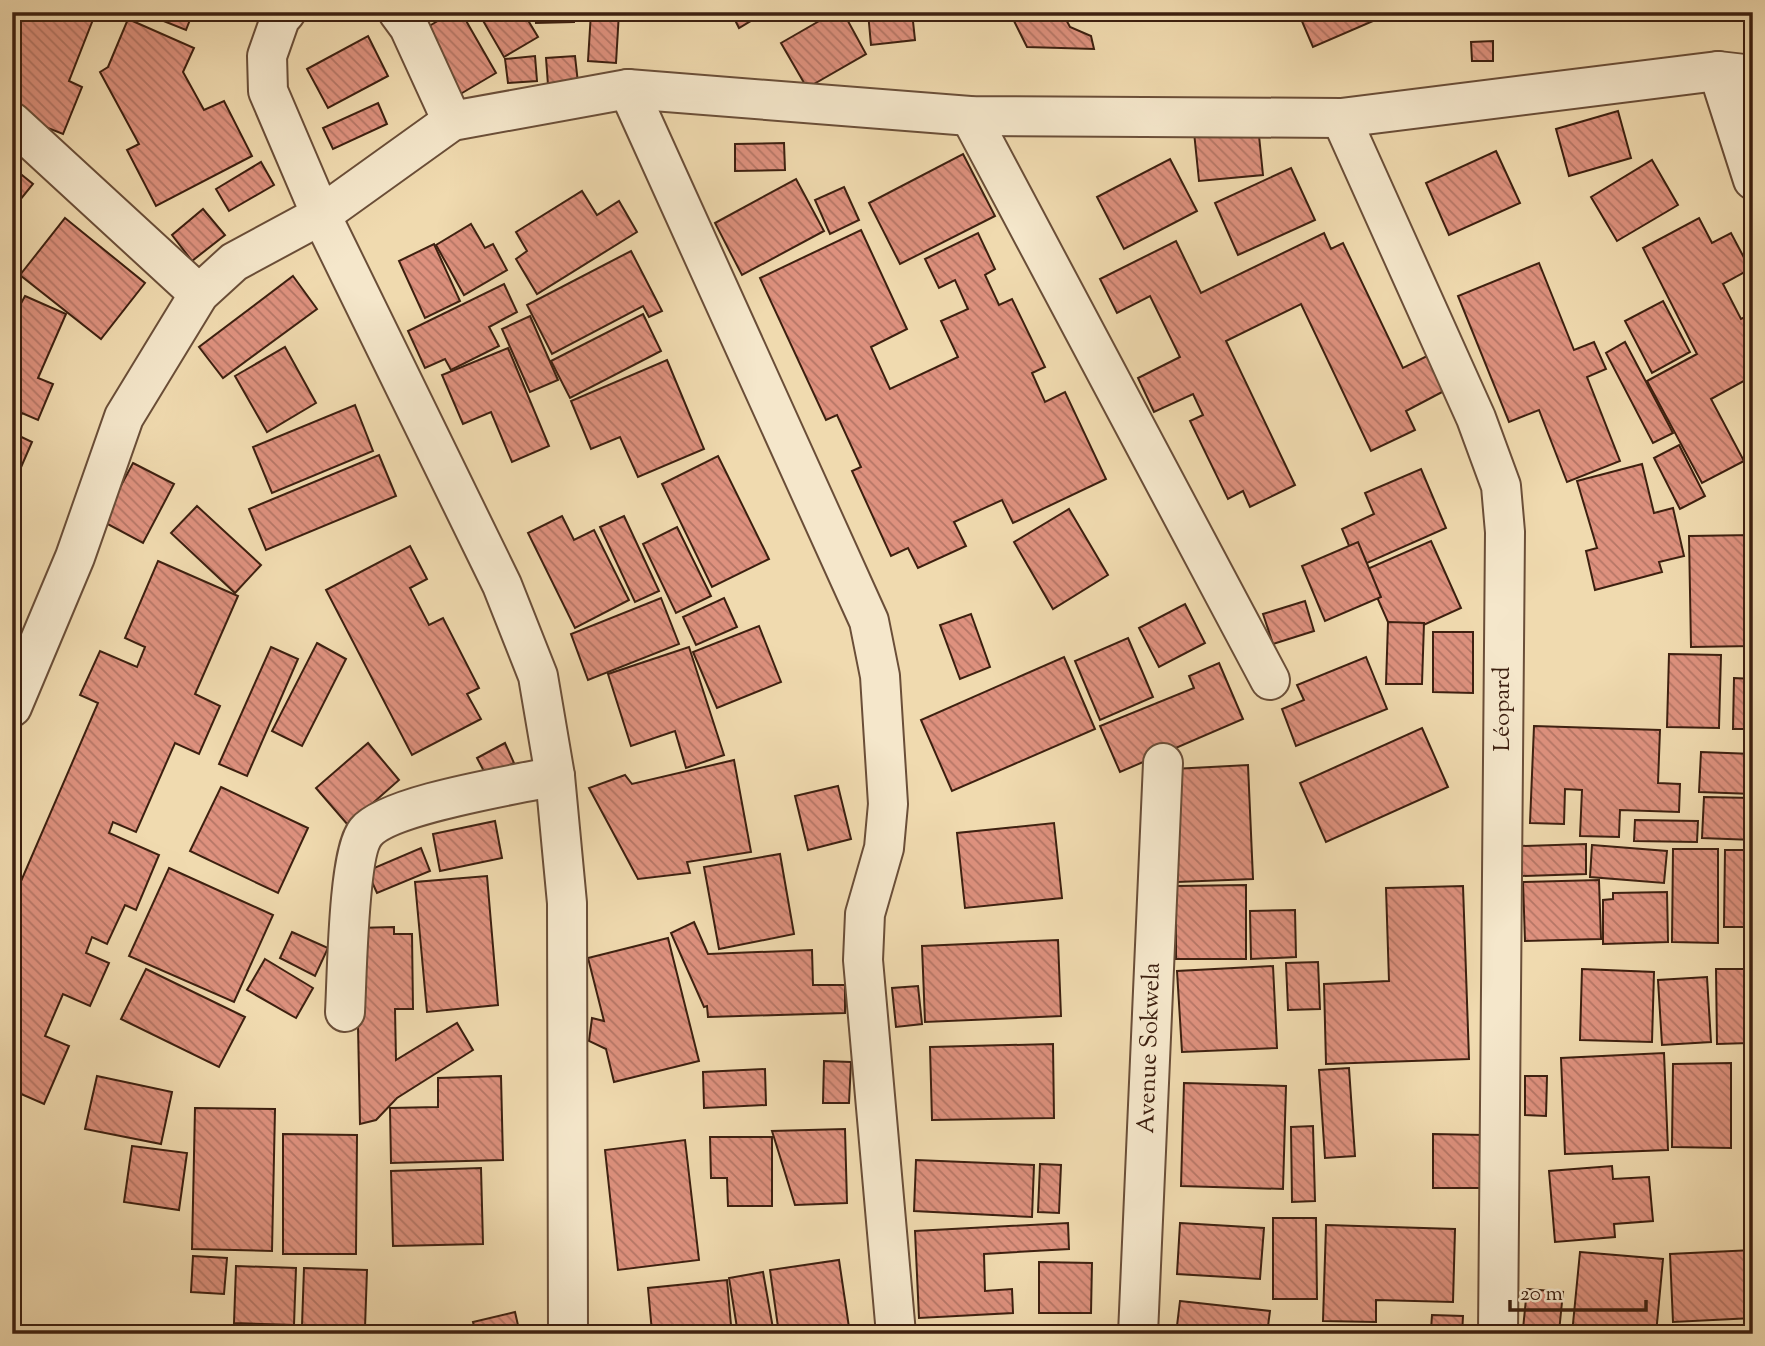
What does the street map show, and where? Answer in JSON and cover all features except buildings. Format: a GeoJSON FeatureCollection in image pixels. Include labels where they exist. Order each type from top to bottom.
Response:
{"type":"FeatureCollection","features":[{"type":"Feature","properties":{"kind":"street"},"geometry":{"type":"LineString","coordinates":[[286,12],[280,19],[267,55],[268,91],[321,215],[502,585],[538,676],[555,776],[567,903],[568,1334]]}},
{"type":"Feature","properties":{"kind":"street"},"geometry":{"type":"LineString","coordinates":[[398,12],[409,27],[452,121]]}},
{"type":"Feature","properties":{"kind":"street"},"geometry":{"type":"LineString","coordinates":[[12,707],[75,557],[124,417],[199,294],[234,262],[321,215],[452,121],[628,89],[970,116],[1341,118],[1735,73],[1753,180]]}},
{"type":"Feature","properties":{"kind":"street"},"geometry":{"type":"LineString","coordinates":[[628,89],[869,621],[880,677],[888,804],[884,848],[865,914],[863,960],[896,1334]]}},
{"type":"Feature","properties":{"kind":"street"},"geometry":{"type":"LineString","coordinates":[[970,116],[1270,680]]}},
{"type":"Feature","properties":{"kind":"street","name":"Léopard"},"geometry":{"type":"LineString","coordinates":[[1341,118],[1476,418],[1501,486],[1505,532],[1498,1334]]}},
{"type":"Feature","properties":{"kind":"street"},"geometry":{"type":"LineString","coordinates":[[12,121],[199,294]]}},
{"type":"Feature","properties":{"kind":"street","name":"Avenue Sokwela"},"geometry":{"type":"LineString","coordinates":[[1138,1334],[1163,763]]}},
{"type":"Feature","properties":{"kind":"street"},"geometry":{"type":"LineString","coordinates":[[345,1012],[355,862],[365,832],[389,817],[429,803],[555,776]]}}]}
